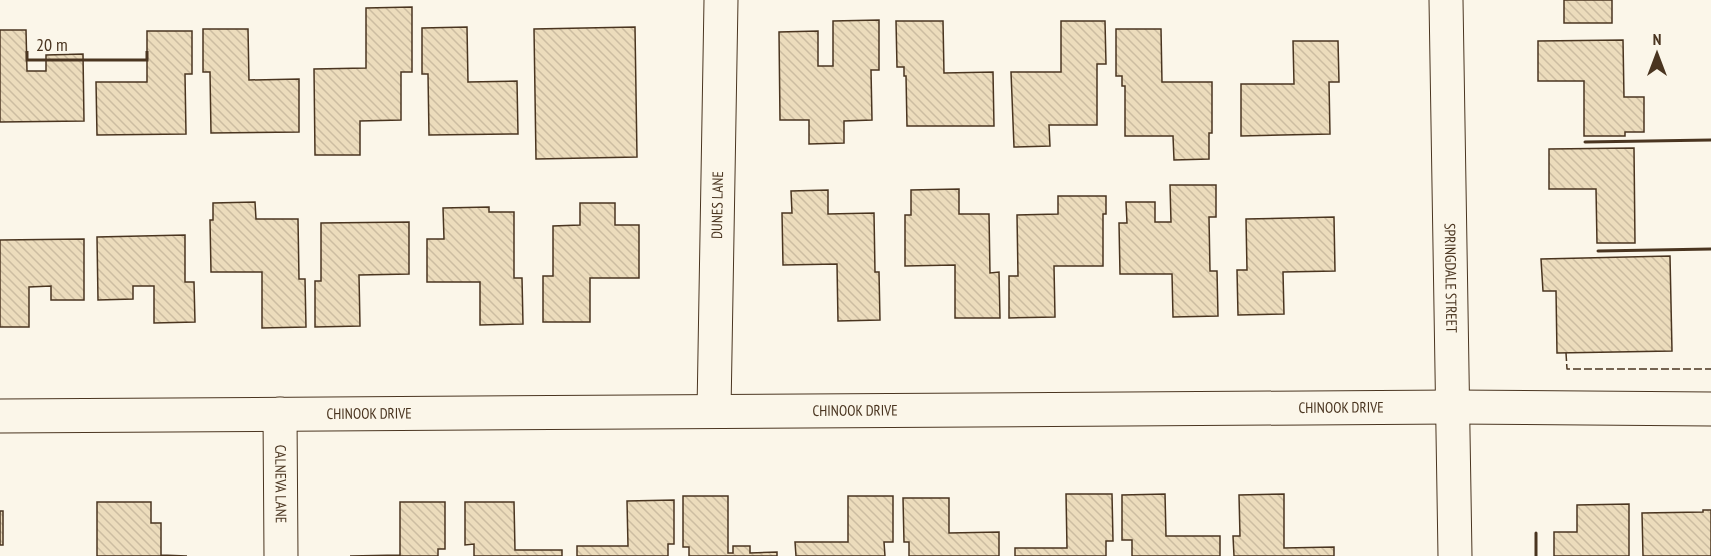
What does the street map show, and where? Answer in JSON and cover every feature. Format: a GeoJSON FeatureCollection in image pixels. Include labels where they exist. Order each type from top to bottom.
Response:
{"type":"FeatureCollection","features":[{"type":"Feature","properties":{"kind":"street","name":"DUNES LANE"},"geometry":{"type":"LineString","coordinates":[[714,411],[721,0]]}},
{"type":"Feature","properties":{"kind":"street","name":"SPRINGDALE STREET"},"geometry":{"type":"LineString","coordinates":[[1446,0],[1455,556]]}},
{"type":"Feature","properties":{"kind":"street","name":"CHINOOK DRIVE"},"geometry":{"type":"LineString","coordinates":[[0,416],[1453,407],[1711,408]]}},
{"type":"Feature","properties":{"kind":"street","name":"CALNEVA LANE"},"geometry":{"type":"LineString","coordinates":[[280,414],[281,556]]}},
{"type":"Feature","properties":{"kind":"building"},"geometry":{"type":"Polygon","coordinates":[[[1564,0],[1612,0],[1612,23],[1564,23],[1564,0]]]}},
{"type":"Feature","properties":{"kind":"building"},"geometry":{"type":"Polygon","coordinates":[[[412,7],[412,72],[401,72],[401,120],[360,121],[360,155],[315,155],[314,69],[366,68],[366,8],[412,7]]]}},
{"type":"Feature","properties":{"kind":"building"},"geometry":{"type":"Polygon","coordinates":[[[879,20],[879,70],[871,70],[872,120],[844,121],[844,143],[809,144],[809,120],[780,120],[779,32],[818,31],[818,66],[833,66],[833,21],[879,20]]]}},
{"type":"Feature","properties":{"kind":"building"},"geometry":{"type":"Polygon","coordinates":[[[896,21],[943,21],[944,73],[993,72],[994,126],[907,126],[906,76],[904,76],[904,67],[897,67],[896,21]]]}},
{"type":"Feature","properties":{"kind":"building"},"geometry":{"type":"Polygon","coordinates":[[[1061,21],[1105,21],[1106,64],[1097,64],[1097,125],[1049,125],[1050,146],[1014,147],[1011,72],[1061,72],[1061,21]]]}},
{"type":"Feature","properties":{"kind":"building"},"geometry":{"type":"Polygon","coordinates":[[[467,27],[468,82],[517,81],[518,134],[429,135],[428,74],[422,74],[422,28],[467,27]]]}},
{"type":"Feature","properties":{"kind":"building"},"geometry":{"type":"Polygon","coordinates":[[[635,27],[637,157],[536,159],[534,29],[635,27]]]}},
{"type":"Feature","properties":{"kind":"building"},"geometry":{"type":"Polygon","coordinates":[[[203,29],[248,29],[249,80],[299,79],[299,132],[211,133],[210,72],[203,72],[203,29]]]}},
{"type":"Feature","properties":{"kind":"building"},"geometry":{"type":"Polygon","coordinates":[[[1116,29],[1161,29],[1162,82],[1212,82],[1212,133],[1209,133],[1209,159],[1174,160],[1173,136],[1125,136],[1125,86],[1122,86],[1122,76],[1116,76],[1116,29]]]}},
{"type":"Feature","properties":{"kind":"building"},"geometry":{"type":"Polygon","coordinates":[[[0,30],[26,30],[27,71],[46,71],[46,55],[83,54],[84,121],[0,122],[0,30]]]}},
{"type":"Feature","properties":{"kind":"building"},"geometry":{"type":"Polygon","coordinates":[[[147,31],[192,31],[192,74],[185,74],[186,134],[97,135],[96,82],[147,82],[147,31]]]}},
{"type":"Feature","properties":{"kind":"building"},"geometry":{"type":"Polygon","coordinates":[[[1623,40],[1624,97],[1644,97],[1644,132],[1625,132],[1625,136],[1584,136],[1584,81],[1538,81],[1538,41],[1623,40]]]}},
{"type":"Feature","properties":{"kind":"building"},"geometry":{"type":"Polygon","coordinates":[[[1293,41],[1338,41],[1339,82],[1329,82],[1330,134],[1241,136],[1241,84],[1294,84],[1293,41]]]}},
{"type":"Feature","properties":{"kind":"building"},"geometry":{"type":"Polygon","coordinates":[[[1634,148],[1635,243],[1597,243],[1596,189],[1549,189],[1549,149],[1634,148]]]}},
{"type":"Feature","properties":{"kind":"building"},"geometry":{"type":"Polygon","coordinates":[[[1170,185],[1216,185],[1216,217],[1209,217],[1210,271],[1217,271],[1218,316],[1173,317],[1172,274],[1120,274],[1119,223],[1127,223],[1126,202],[1155,202],[1155,222],[1171,222],[1170,185]]]}},
{"type":"Feature","properties":{"kind":"building"},"geometry":{"type":"Polygon","coordinates":[[[959,189],[959,214],[989,214],[990,273],[999,272],[1000,318],[955,318],[955,265],[905,266],[905,215],[911,215],[911,190],[959,189]]]}},
{"type":"Feature","properties":{"kind":"building"},"geometry":{"type":"Polygon","coordinates":[[[828,190],[828,214],[874,213],[875,272],[879,272],[880,320],[838,321],[837,264],[783,265],[782,213],[792,213],[791,191],[828,190]]]}},
{"type":"Feature","properties":{"kind":"building"},"geometry":{"type":"Polygon","coordinates":[[[1058,196],[1106,196],[1106,214],[1103,214],[1103,266],[1054,266],[1055,317],[1009,318],[1009,276],[1018,276],[1017,215],[1058,214],[1058,196]]]}},
{"type":"Feature","properties":{"kind":"building"},"geometry":{"type":"Polygon","coordinates":[[[255,202],[256,219],[298,219],[299,279],[305,279],[306,327],[262,328],[262,272],[211,272],[210,220],[213,220],[213,203],[255,202]]]}},
{"type":"Feature","properties":{"kind":"building"},"geometry":{"type":"Polygon","coordinates":[[[580,203],[615,203],[615,225],[639,225],[639,278],[590,278],[590,322],[543,322],[543,276],[553,276],[553,226],[580,225],[580,203]]]}},
{"type":"Feature","properties":{"kind":"building"},"geometry":{"type":"Polygon","coordinates":[[[489,207],[489,212],[514,212],[514,278],[522,278],[523,324],[480,325],[480,282],[427,282],[427,239],[444,239],[443,208],[489,207]]]}},
{"type":"Feature","properties":{"kind":"building"},"geometry":{"type":"Polygon","coordinates":[[[1334,217],[1335,271],[1283,272],[1284,314],[1238,315],[1237,270],[1247,270],[1246,219],[1334,217]]]}},
{"type":"Feature","properties":{"kind":"building"},"geometry":{"type":"Polygon","coordinates":[[[409,222],[409,274],[359,275],[360,326],[315,327],[315,281],[321,281],[321,223],[409,222]]]}},
{"type":"Feature","properties":{"kind":"building"},"geometry":{"type":"Polygon","coordinates":[[[185,235],[185,282],[194,282],[195,322],[154,323],[154,286],[133,286],[133,299],[98,300],[97,237],[185,235]]]}},
{"type":"Feature","properties":{"kind":"building"},"geometry":{"type":"Polygon","coordinates":[[[84,239],[84,300],[51,300],[51,286],[29,287],[29,327],[0,327],[0,240],[84,239]]]}},
{"type":"Feature","properties":{"kind":"building"},"geometry":{"type":"Polygon","coordinates":[[[1670,256],[1672,351],[1557,353],[1556,291],[1543,291],[1541,259],[1670,256]]]}},
{"type":"Feature","properties":{"kind":"building"},"geometry":{"type":"Polygon","coordinates":[[[1066,494],[1112,494],[1113,541],[1106,541],[1106,556],[1015,556],[1015,548],[1067,548],[1066,494]]]}},
{"type":"Feature","properties":{"kind":"building"},"geometry":{"type":"Polygon","coordinates":[[[1165,494],[1166,536],[1220,536],[1220,556],[1132,556],[1132,540],[1122,540],[1122,495],[1165,494]]]}},
{"type":"Feature","properties":{"kind":"building"},"geometry":{"type":"Polygon","coordinates":[[[1284,494],[1284,548],[1334,547],[1334,556],[1234,556],[1233,536],[1240,536],[1239,495],[1284,494]]]}},
{"type":"Feature","properties":{"kind":"building"},"geometry":{"type":"Polygon","coordinates":[[[683,496],[728,496],[728,553],[733,553],[733,546],[750,546],[750,553],[777,552],[777,556],[689,556],[689,547],[683,547],[683,496]]]}},
{"type":"Feature","properties":{"kind":"building"},"geometry":{"type":"Polygon","coordinates":[[[848,496],[893,496],[893,542],[884,542],[885,556],[796,556],[795,542],[848,542],[848,496]]]}},
{"type":"Feature","properties":{"kind":"building"},"geometry":{"type":"Polygon","coordinates":[[[903,498],[949,498],[949,533],[999,532],[999,556],[909,556],[909,542],[904,542],[903,498]]]}},
{"type":"Feature","properties":{"kind":"building"},"geometry":{"type":"Polygon","coordinates":[[[674,500],[674,544],[668,544],[668,556],[577,556],[577,546],[628,546],[627,501],[674,500]]]}},
{"type":"Feature","properties":{"kind":"building"},"geometry":{"type":"Polygon","coordinates":[[[97,502],[151,502],[151,523],[161,523],[161,555],[187,556],[97,556],[97,502]]]}},
{"type":"Feature","properties":{"kind":"building"},"geometry":{"type":"Polygon","coordinates":[[[400,502],[445,502],[445,549],[438,549],[438,556],[350,556],[400,555],[400,502]]]}},
{"type":"Feature","properties":{"kind":"building"},"geometry":{"type":"Polygon","coordinates":[[[465,502],[514,502],[515,550],[562,550],[562,556],[474,556],[474,544],[465,545],[465,502]]]}},
{"type":"Feature","properties":{"kind":"building"},"geometry":{"type":"Polygon","coordinates":[[[1629,504],[1629,556],[1554,556],[1554,532],[1577,532],[1577,505],[1629,504]]]}},
{"type":"Feature","properties":{"kind":"building"},"geometry":{"type":"Polygon","coordinates":[[[1703,510],[1711,510],[1711,556],[1643,556],[1642,513],[1703,512],[1703,510]]]}},
{"type":"Feature","properties":{"kind":"building"},"geometry":{"type":"Polygon","coordinates":[[[0,511],[3,511],[3,545],[0,545],[0,511]]]}},
{"type":"Feature","properties":{"kind":"fence"},"geometry":{"type":"LineString","coordinates":[[1566,353],[1567,369],[1711,369]]}},
{"type":"Feature","properties":{"kind":"wall"},"geometry":{"type":"LineString","coordinates":[[1585,142],[1711,140]]}},
{"type":"Feature","properties":{"kind":"wall"},"geometry":{"type":"LineString","coordinates":[[1598,251],[1711,249]]}},
{"type":"Feature","properties":{"kind":"wall"},"geometry":{"type":"LineString","coordinates":[[1536,533],[1536,556]]}}]}
